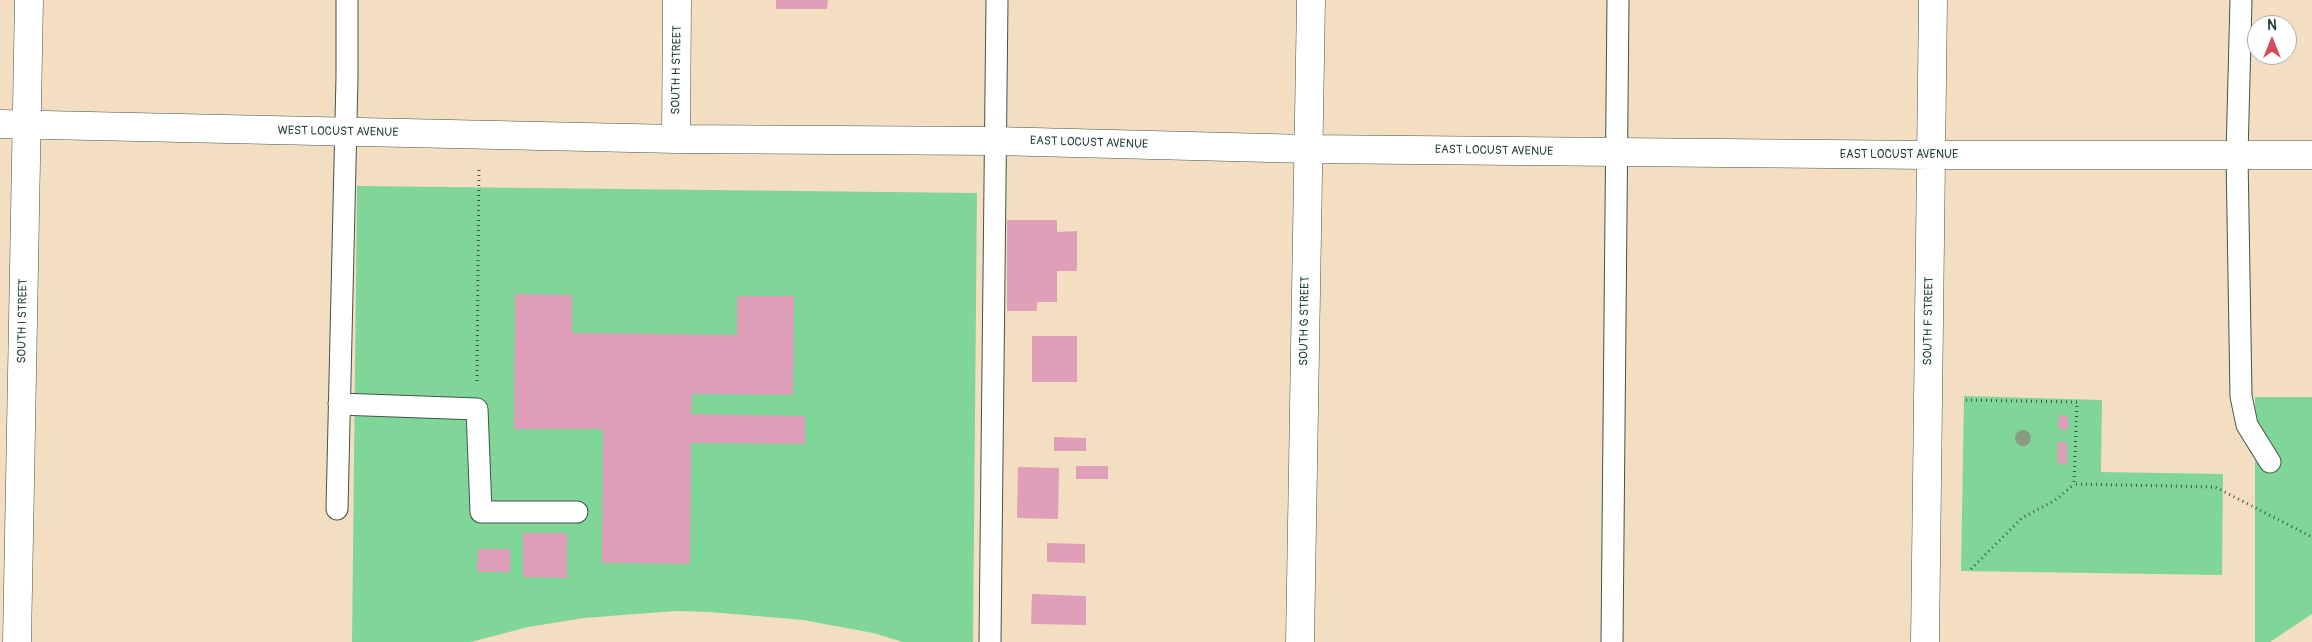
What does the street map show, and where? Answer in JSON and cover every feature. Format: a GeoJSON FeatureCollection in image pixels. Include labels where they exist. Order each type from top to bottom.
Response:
{"type":"FeatureCollection","features":[{"type":"Feature","properties":{"kind":"street","name":"SOUTH I STREET"},"geometry":{"type":"LineString","coordinates":[[18,642],[29,0]]}},
{"type":"Feature","properties":{"kind":"street","name":"SOUTH H STREET"},"geometry":{"type":"LineString","coordinates":[[676,139],[677,0]]}},
{"type":"Feature","properties":{"kind":"street","name":"SOUTH G STREET"},"geometry":{"type":"LineString","coordinates":[[1300,642],[1311,0]]}},
{"type":"Feature","properties":{"kind":"street","name":"SOUTH F STREET"},"geometry":{"type":"LineString","coordinates":[[1925,642],[1933,0]]}},
{"type":"Feature","properties":{"kind":"street","name":"WEST LOCUST AVENUE"},"geometry":{"type":"LineString","coordinates":[[0,124],[676,139]]}},
{"type":"Feature","properties":{"kind":"street","name":"EAST LOCUST AVENUE"},"geometry":{"type":"LineString","coordinates":[[676,139],[995,141],[1308,149],[1930,155],[2312,155]]}},
{"type":"Feature","properties":{"kind":"lane"},"geometry":{"type":"LineString","coordinates":[[338,509],[347,0]]}},
{"type":"Feature","properties":{"kind":"lane"},"geometry":{"type":"LineString","coordinates":[[990,642],[997,0]]}},
{"type":"Feature","properties":{"kind":"lane"},"geometry":{"type":"LineString","coordinates":[[1612,642],[1618,0]]}},
{"type":"Feature","properties":{"kind":"lane"},"geometry":{"type":"LineString","coordinates":[[2241,0],[2237,155],[2241,396],[2247,425],[2270,462]]}},
{"type":"Feature","properties":{"kind":"lane"},"geometry":{"type":"LineString","coordinates":[[340,404],[477,409],[481,512],[578,512]]}},
{"type":"Feature","properties":{"kind":"path"},"geometry":{"type":"LineString","coordinates":[[477,409],[479,135]]}},
{"type":"Feature","properties":{"kind":"path"},"geometry":{"type":"LineString","coordinates":[[1966,400],[2077,402],[2074,484]]}},
{"type":"Feature","properties":{"kind":"path"},"geometry":{"type":"LineString","coordinates":[[1971,569],[2022,518],[2056,499],[2074,484],[2215,487],[2312,537]]}},
{"type":"Feature","properties":{"kind":"green space"},"geometry":{"type":"Polygon","coordinates":[[[357,186],[977,193],[973,642],[903,642],[873,633],[803,620],[676,611],[584,618],[528,627],[471,642],[352,642],[357,186]]]}},
{"type":"Feature","properties":{"kind":"green space"},"geometry":{"type":"Polygon","coordinates":[[[1964,396],[2102,400],[2101,472],[2223,474],[2222,575],[1961,571],[1964,396]]]}},
{"type":"Feature","properties":{"kind":"green space"},"geometry":{"type":"Polygon","coordinates":[[[2255,397],[2312,397],[2312,614],[2270,642],[2255,642],[2255,397]]]}},
{"type":"Feature","properties":{"kind":"building"},"geometry":{"type":"Polygon","coordinates":[[[776,0],[828,0],[827,9],[776,9],[776,0]]]}},
{"type":"Feature","properties":{"kind":"building"},"geometry":{"type":"Polygon","coordinates":[[[1007,220],[1057,220],[1057,232],[1077,231],[1077,271],[1057,271],[1057,302],[1037,302],[1037,311],[1007,311],[1007,220]]]}},
{"type":"Feature","properties":{"kind":"building"},"geometry":{"type":"Polygon","coordinates":[[[515,294],[572,295],[572,333],[737,335],[737,296],[794,296],[793,395],[692,394],[691,414],[805,416],[805,444],[691,443],[690,564],[602,563],[603,429],[514,429],[515,294]]]}},
{"type":"Feature","properties":{"kind":"building"},"geometry":{"type":"Polygon","coordinates":[[[1032,336],[1077,336],[1077,382],[1032,382],[1032,336]]]}},
{"type":"Feature","properties":{"kind":"building"},"geometry":{"type":"Polygon","coordinates":[[[2059,415],[2068,416],[2068,430],[2058,429],[2059,415]]]}},
{"type":"Feature","properties":{"kind":"building"},"geometry":{"type":"Polygon","coordinates":[[[1054,437],[1086,438],[1086,451],[1054,451],[1054,437]]]}},
{"type":"Feature","properties":{"kind":"building"},"geometry":{"type":"Polygon","coordinates":[[[2058,442],[2067,442],[2067,464],[2057,463],[2058,442]]]}},
{"type":"Feature","properties":{"kind":"building"},"geometry":{"type":"Polygon","coordinates":[[[1076,466],[1108,466],[1108,479],[1076,479],[1076,466]]]}},
{"type":"Feature","properties":{"kind":"building"},"geometry":{"type":"Polygon","coordinates":[[[1018,467],[1059,468],[1058,519],[1017,518],[1018,467]]]}},
{"type":"Feature","properties":{"kind":"building"},"geometry":{"type":"Polygon","coordinates":[[[523,533],[567,533],[567,578],[523,577],[523,533]]]}},
{"type":"Feature","properties":{"kind":"building"},"geometry":{"type":"Polygon","coordinates":[[[1047,543],[1085,544],[1085,563],[1047,562],[1047,543]]]}},
{"type":"Feature","properties":{"kind":"building"},"geometry":{"type":"Polygon","coordinates":[[[478,549],[510,549],[510,572],[477,572],[478,549]]]}},
{"type":"Feature","properties":{"kind":"building"},"geometry":{"type":"Polygon","coordinates":[[[1032,594],[1086,596],[1086,625],[1031,624],[1032,594]]]}}]}
